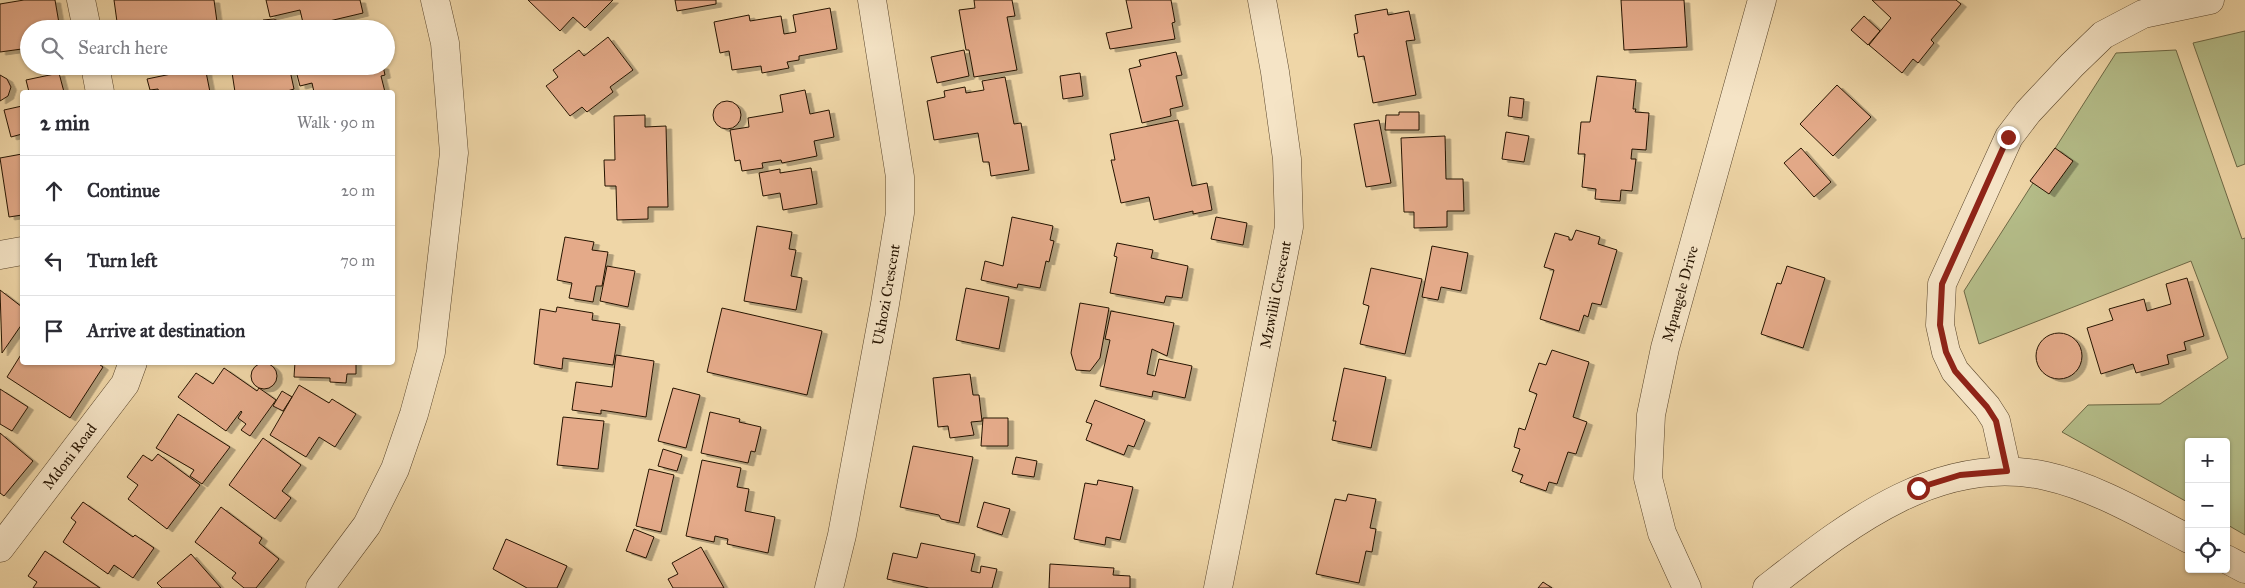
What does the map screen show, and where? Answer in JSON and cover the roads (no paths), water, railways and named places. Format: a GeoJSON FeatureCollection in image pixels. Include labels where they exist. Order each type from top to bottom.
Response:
{"type":"FeatureCollection","features":[{"type":"Feature","properties":{"kind":"street"},"geometry":{"type":"LineString","coordinates":[[81,0],[85,20]]}},
{"type":"Feature","properties":{"kind":"street"},"geometry":{"type":"LineString","coordinates":[[320,588],[367,525],[395,469],[414,414],[432,352],[454,153],[445,43],[436,0]]}},
{"type":"Feature","properties":{"kind":"street","name":"Ukhozi Crescent"},"geometry":{"type":"LineString","coordinates":[[829,588],[842,535],[900,213],[900,177],[872,0]]}},
{"type":"Feature","properties":{"kind":"street","name":"Mzwilili Crescent"},"geometry":{"type":"LineString","coordinates":[[1218,588],[1289,227],[1287,159],[1275,72],[1262,0]]}},
{"type":"Feature","properties":{"kind":"street","name":"Mpangele Drive"},"geometry":{"type":"LineString","coordinates":[[1687,588],[1662,533],[1648,478],[1651,415],[1665,348],[1762,0]]}},
{"type":"Feature","properties":{"kind":"street"},"geometry":{"type":"LineString","coordinates":[[2007,471],[1996,421],[1987,407],[1955,371],[1946,352],[1940,325],[1942,284],[2008,137],[2072,64],[2103,34],[2143,14],[2210,0]]}},
{"type":"Feature","properties":{"kind":"street"},"geometry":{"type":"LineString","coordinates":[[97,75],[100,90]]}},
{"type":"Feature","properties":{"kind":"street"},"geometry":{"type":"LineString","coordinates":[[0,255],[20,251]]}},
{"type":"Feature","properties":{"kind":"street","name":"Mdoni Road"},"geometry":{"type":"LineString","coordinates":[[0,548],[125,384],[132,365]]}},
{"type":"Feature","properties":{"kind":"street"},"geometry":{"type":"LineString","coordinates":[[1767,588],[1842,530],[1918,488],[1960,475],[2007,471],[2047,476],[2094,492],[2185,538]]}},
{"type":"Feature","properties":{"kind":"street"},"geometry":{"type":"LineString","coordinates":[[2230,561],[2245,569]]}}]}
